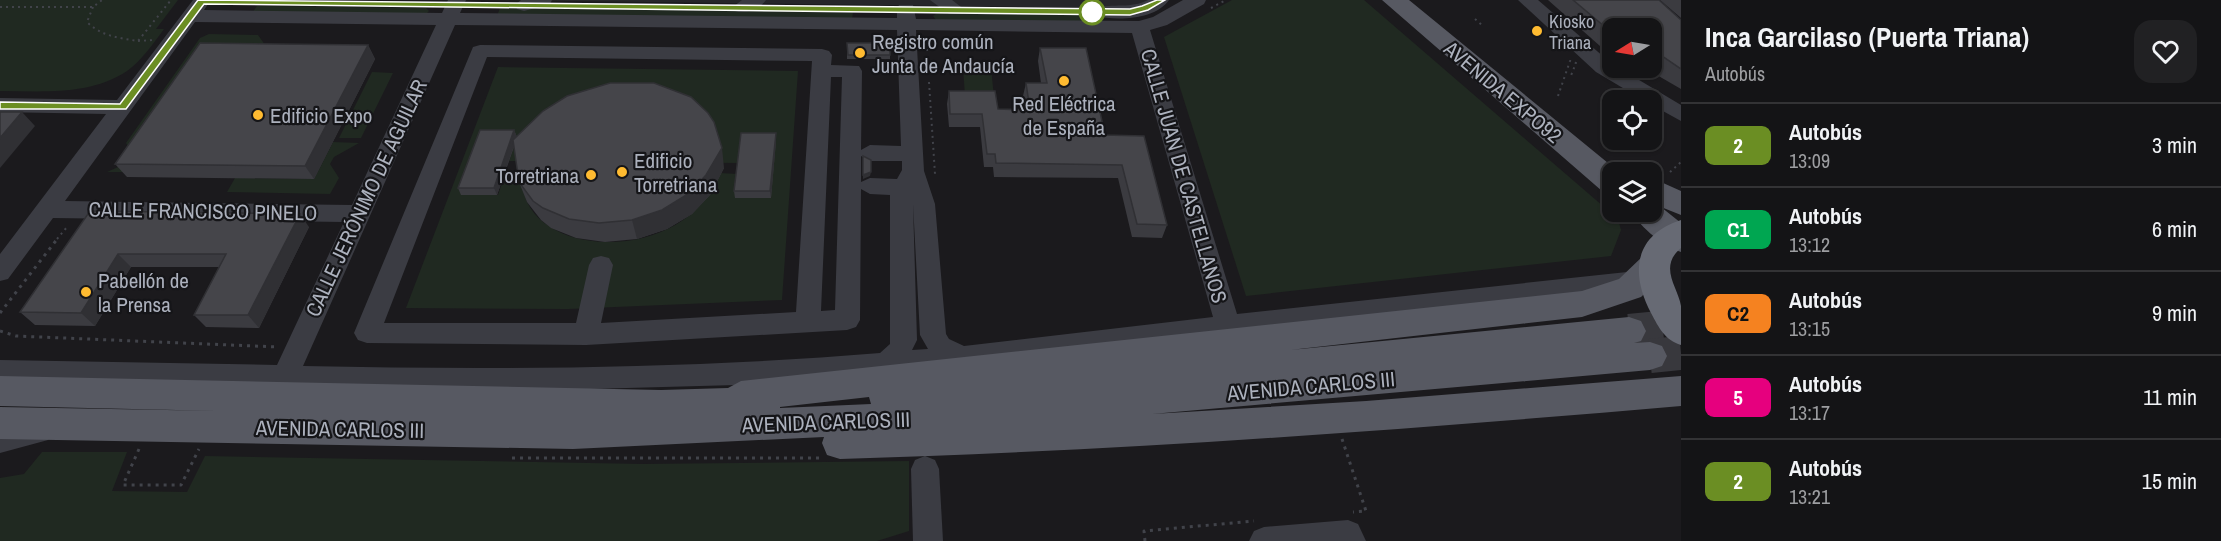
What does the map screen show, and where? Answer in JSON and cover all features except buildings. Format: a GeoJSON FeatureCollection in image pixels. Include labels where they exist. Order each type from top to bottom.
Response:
{"type":"FeatureCollection","features":[{"type":"Feature","properties":{"kind":"highway"},"geometry":{"type":"LineString","coordinates":[[1670,239],[1654,282],[1661,301],[1681,331]]}},
{"type":"Feature","properties":{"kind":"main road","name":"AVENIDA EXPO´92"},"geometry":{"type":"LineString","coordinates":[[1394,0],[1602,175]]}},
{"type":"Feature","properties":{"kind":"main road","name":"AVENIDA EXPO´92"},"geometry":{"type":"LineString","coordinates":[[1423,0],[1619,162]]}},
{"type":"Feature","properties":{"kind":"main road"},"geometry":{"type":"LineString","coordinates":[[1662,202],[1670,239]]}},
{"type":"Feature","properties":{"kind":"main road"},"geometry":{"type":"LineString","coordinates":[[1650,222],[1670,239]]}},
{"type":"Feature","properties":{"kind":"main road"},"geometry":{"type":"LineString","coordinates":[[1656,222],[1670,239]]}},
{"type":"Feature","properties":{"kind":"main road"},"geometry":{"type":"LineString","coordinates":[[661,405],[1582,304],[1630,288],[1670,239]]}},
{"type":"Feature","properties":{"kind":"main road","name":"AVENIDA CARLOS III"},"geometry":{"type":"LineString","coordinates":[[0,391],[661,405],[862,400],[1639,343],[979,415],[573,433],[0,423]]}},
{"type":"Feature","properties":{"kind":"main road"},"geometry":{"type":"LineString","coordinates":[[573,433],[650,445],[1029,437],[1335,418],[1681,391]]}},
{"type":"Feature","properties":{"kind":"street"},"geometry":{"type":"LineString","coordinates":[[524,5],[543,0]]}},
{"type":"Feature","properties":{"kind":"street"},"geometry":{"type":"LineString","coordinates":[[939,0],[956,10]]}},
{"type":"Feature","properties":{"kind":"street"},"geometry":{"type":"LineString","coordinates":[[453,8],[524,5],[777,4],[906,17],[956,10],[1130,12],[1145,8],[1160,0]]}},
{"type":"Feature","properties":{"kind":"street"},"geometry":{"type":"LineString","coordinates":[[0,272],[198,6],[453,8],[906,17],[1140,27],[1160,21],[1197,0]]}},
{"type":"Feature","properties":{"kind":"street"},"geometry":{"type":"LineString","coordinates":[[1527,0],[1603,66],[1681,114]]}},
{"type":"Feature","properties":{"kind":"street","name":"CALLE JERÓNIMO DE AGUILAR"},"geometry":{"type":"LineString","coordinates":[[285,377],[453,8]]}},
{"type":"Feature","properties":{"kind":"street"},"geometry":{"type":"LineString","coordinates":[[906,17],[911,175],[919,205],[913,219],[920,349]]}},
{"type":"Feature","properties":{"kind":"street","name":"CALLE JUAN DE CASTELLANOS"},"geometry":{"type":"LineString","coordinates":[[1140,27],[1228,326]]}},
{"type":"Feature","properties":{"kind":"street"},"geometry":{"type":"LineString","coordinates":[[808,322],[821,71],[822,55],[480,51],[367,333],[586,334],[847,320],[859,186],[859,153],[852,71],[821,71]]}},
{"type":"Feature","properties":{"kind":"street"},"geometry":{"type":"LineString","coordinates":[[0,105],[123,107]]}},
{"type":"Feature","properties":{"kind":"street"},"geometry":{"type":"LineString","coordinates":[[859,153],[911,175],[924,204],[933,335],[940,347],[962,357]]}},
{"type":"Feature","properties":{"kind":"street"},"geometry":{"type":"LineString","coordinates":[[859,186],[911,175]]}},
{"type":"Feature","properties":{"kind":"street"},"geometry":{"type":"LineString","coordinates":[[885,364],[899,351],[904,340],[901,190],[911,175]]}},
{"type":"Feature","properties":{"kind":"street","name":"CALLE FRANCISCO PINELO"},"geometry":{"type":"LineString","coordinates":[[47,209],[359,214]]}},
{"type":"Feature","properties":{"kind":"street"},"geometry":{"type":"LineString","coordinates":[[0,371],[484,381],[770,373],[885,364],[1407,305],[1601,286],[1670,239]]}},
{"type":"Feature","properties":{"kind":"street"},"geometry":{"type":"LineString","coordinates":[[586,334],[601,265]]}},
{"type":"Feature","properties":{"kind":"street"},"geometry":{"type":"LineString","coordinates":[[0,441],[65,425]]}},
{"type":"Feature","properties":{"kind":"street"},"geometry":{"type":"LineString","coordinates":[[925,469],[928,541]]}},
{"type":"Feature","properties":{"kind":"street"},"geometry":{"type":"LineString","coordinates":[[1262,531],[1348,534],[1351,541]]}},
{"type":"Feature","properties":{"kind":"path"},"geometry":{"type":"LineString","coordinates":[[102,0],[93,7],[87,22],[95,31],[112,37],[159,40]]}},
{"type":"Feature","properties":{"kind":"path"},"geometry":{"type":"LineString","coordinates":[[138,40],[171,0]]}},
{"type":"Feature","properties":{"kind":"path"},"geometry":{"type":"LineString","coordinates":[[0,7],[93,7]]}},
{"type":"Feature","properties":{"kind":"path"},"geometry":{"type":"LineString","coordinates":[[1475,19],[1483,26]]}},
{"type":"Feature","properties":{"kind":"path"},"geometry":{"type":"LineString","coordinates":[[1558,96],[1570,61],[1576,63],[1570,78]]}},
{"type":"Feature","properties":{"kind":"path"},"geometry":{"type":"LineString","coordinates":[[1662,180],[1681,162]]}},
{"type":"Feature","properties":{"kind":"path"},"geometry":{"type":"LineString","coordinates":[[0,314],[80,209]]}},
{"type":"Feature","properties":{"kind":"path"},"geometry":{"type":"LineString","coordinates":[[0,332],[16,336],[298,347]]}},
{"type":"Feature","properties":{"kind":"path"},"geometry":{"type":"LineString","coordinates":[[1340,435],[1366,511],[1343,513]]}},
{"type":"Feature","properties":{"kind":"path"},"geometry":{"type":"LineString","coordinates":[[1144,541],[1144,531],[1262,531]]}},
{"type":"Feature","properties":{"kind":"shaded area"},"geometry":{"type":"Polygon","coordinates":[[[0,0],[178,0],[156,29],[164,29],[142,57],[127,71],[112,79],[97,85],[65,90],[0,91],[0,0]]]}},
{"type":"Feature","properties":{"kind":"shaded area"},"geometry":{"type":"Polygon","coordinates":[[[479,0],[1153,0],[1145,4],[1117,8],[479,0]]]}},
{"type":"Feature","properties":{"kind":"shaded area"},"geometry":{"type":"Polygon","coordinates":[[[1232,0],[1364,0],[1602,205],[1602,222],[1619,222],[1621,230],[1611,256],[1246,296],[1164,37],[1232,0]]]}},
{"type":"Feature","properties":{"kind":"shaded area"},"geometry":{"type":"Polygon","coordinates":[[[257,6],[426,8],[429,11],[427,13],[252,13],[257,6]]]}},
{"type":"Feature","properties":{"kind":"shaded area"},"geometry":{"type":"Polygon","coordinates":[[[500,8],[853,12],[852,20],[497,16],[500,8]]]}},
{"type":"Feature","properties":{"kind":"shaded area"},"geometry":{"type":"Polygon","coordinates":[[[937,13],[1093,15],[1095,23],[936,20],[933,16],[937,13]]]}},
{"type":"Feature","properties":{"kind":"shaded area"},"geometry":{"type":"Polygon","coordinates":[[[209,34],[258,35],[270,52],[130,172],[107,172],[127,163],[133,154],[126,143],[200,38],[209,34]]]}},
{"type":"Feature","properties":{"kind":"shaded area"},"geometry":{"type":"Polygon","coordinates":[[[498,67],[798,71],[782,300],[568,309],[406,308],[498,67]],[[517,138],[462,194],[498,195],[506,171],[524,171],[524,190],[527,202],[545,223],[569,236],[590,241],[613,242],[636,240],[678,224],[695,210],[709,193],[719,173],[738,174],[739,163],[509,161],[517,138]]]}},
{"type":"Feature","properties":{"kind":"shaded area"},"geometry":{"type":"Polygon","coordinates":[[[963,67],[991,68],[994,97],[965,96],[963,67]]]}},
{"type":"Feature","properties":{"kind":"shaded area"},"geometry":{"type":"Polygon","coordinates":[[[372,72],[393,73],[361,138],[339,138],[372,72]]]}},
{"type":"Feature","properties":{"kind":"shaded area"},"geometry":{"type":"Polygon","coordinates":[[[333,142],[359,143],[334,157],[330,164],[339,178],[330,194],[227,192],[235,178],[314,179],[333,142]]]}},
{"type":"Feature","properties":{"kind":"shaded area"},"geometry":{"type":"Polygon","coordinates":[[[42,452],[127,452],[112,491],[187,492],[205,456],[642,464],[909,461],[909,531],[877,541],[0,541],[0,478],[24,474],[42,452]]]}},
{"type":"Feature","properties":{"kind":"tunnel"},"geometry":{"type":"LineString","coordinates":[[1629,331],[1681,326]]}},
{"type":"Feature","properties":{"kind":"tunnel"},"geometry":{"type":"LineString","coordinates":[[1650,356],[1681,353]]}},
{"type":"Feature","properties":{"kind":"bus line","name":"2"},"geometry":{"type":"LineString","coordinates":[[0,105],[123,107],[201,2],[1130,12],[1156,4],[1160,0]]}},
{"type":"Feature","properties":{"kind":"place","name":"Kiosko Triana"},"geometry":{"type":"Point","coordinates":[1537,31]}},
{"type":"Feature","properties":{"kind":"place","name":"Registro común Junta de Andaucía"},"geometry":{"type":"Point","coordinates":[860,53]}},
{"type":"Feature","properties":{"kind":"place","name":"Red Eléctrica de España"},"geometry":{"type":"Point","coordinates":[1064,81]}},
{"type":"Feature","properties":{"kind":"place","name":"Edificio Expo"},"geometry":{"type":"Point","coordinates":[258,115]}},
{"type":"Feature","properties":{"kind":"place","name":"Edificio Torretriana"},"geometry":{"type":"Point","coordinates":[622,172]}},
{"type":"Feature","properties":{"kind":"place","name":"Torretriana"},"geometry":{"type":"Point","coordinates":[591,175]}},
{"type":"Feature","properties":{"kind":"place","name":"Pabellón de la Prensa"},"geometry":{"type":"Point","coordinates":[86,292]}}]}
